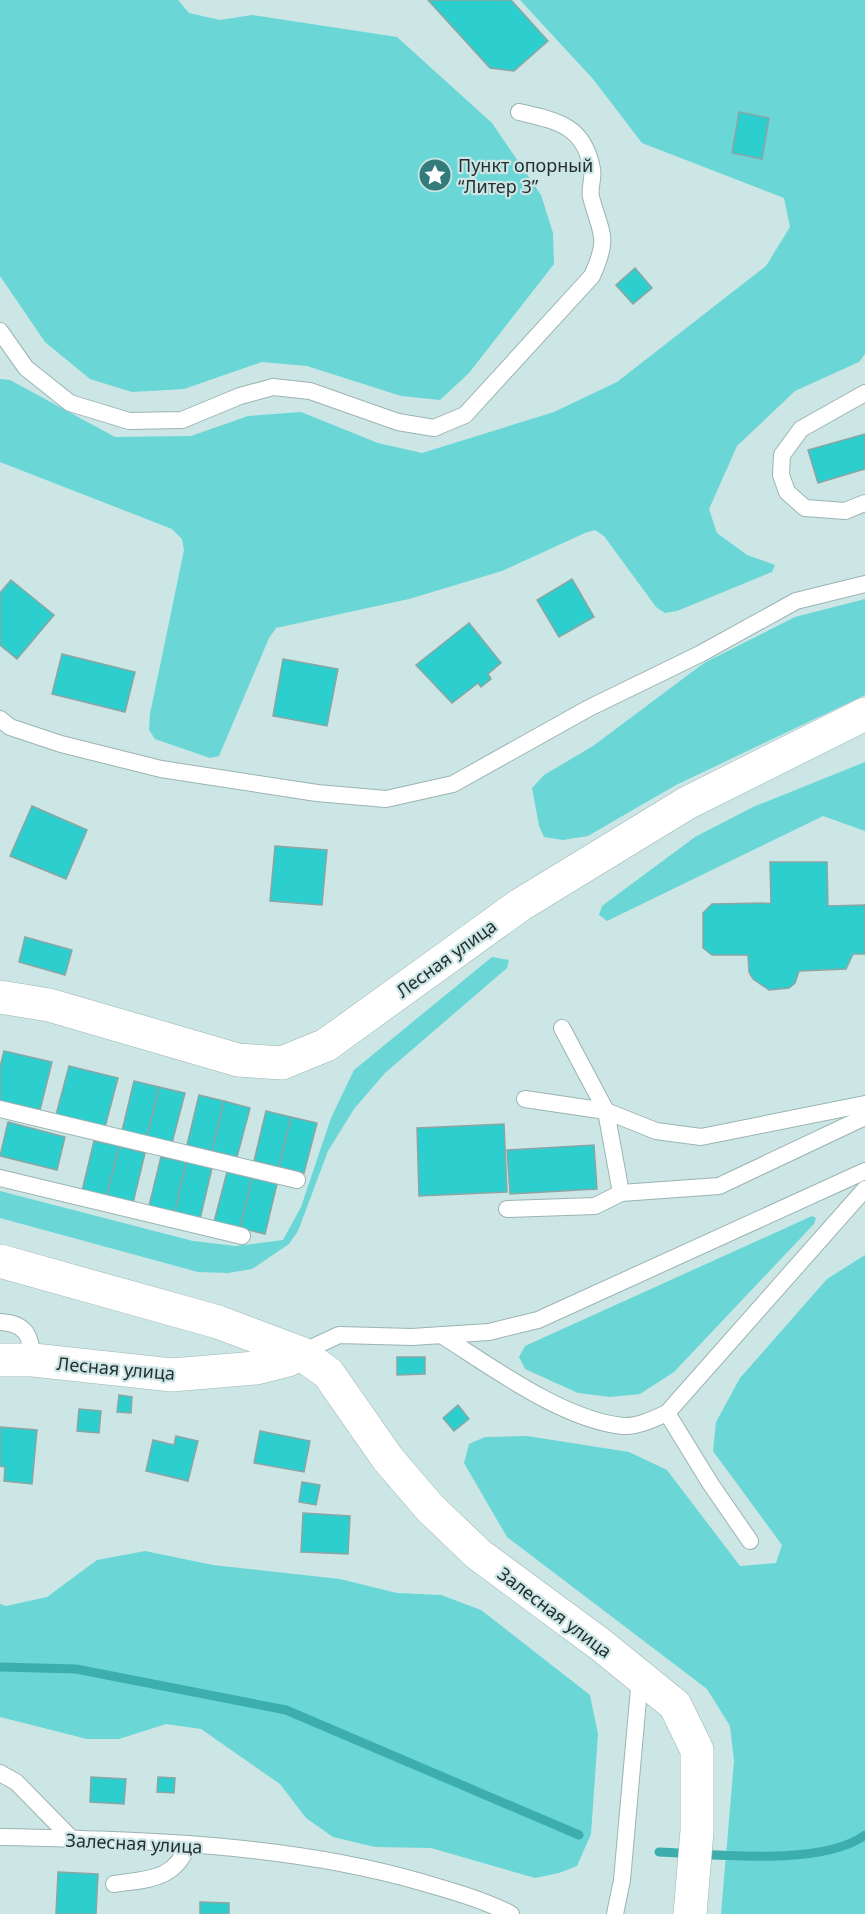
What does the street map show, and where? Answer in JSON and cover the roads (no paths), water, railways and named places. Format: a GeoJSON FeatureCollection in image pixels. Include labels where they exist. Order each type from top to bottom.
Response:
{"type":"FeatureCollection","features":[{"type":"Feature","properties":{"kind":"street","name":"Лесная улица"},"geometry":{"type":"LineString","coordinates":[[0,997],[49,1005],[238,1060],[282,1063],[326,1045],[520,905],[687,803],[865,714]]}},
{"type":"Feature","properties":{"kind":"street","name":"Залесная улица"},"geometry":{"type":"LineString","coordinates":[[0,1261],[218,1322],[300,1353],[328,1373],[388,1459],[430,1508],[462,1539],[478,1554],[675,1705],[698,1750],[695,1873],[690,1914]]}},
{"type":"Feature","properties":{"kind":"street","name":"Лесная улица"},"geometry":{"type":"LineString","coordinates":[[0,1360],[33,1360],[172,1375],[256,1368],[288,1360],[300,1353]]}},
{"type":"Feature","properties":{"kind":"lane"},"geometry":{"type":"LineString","coordinates":[[0,331],[26,368],[70,403],[129,421],[182,420],[240,396],[273,387],[310,391],[398,422],[434,428],[465,415],[592,276],[603,252],[602,230],[590,192],[593,171],[584,142],[568,127],[519,112]]}},
{"type":"Feature","properties":{"kind":"lane"},"geometry":{"type":"LineString","coordinates":[[865,393],[801,429],[782,455],[781,475],[787,492],[805,508],[845,511],[865,503]]}},
{"type":"Feature","properties":{"kind":"lane"},"geometry":{"type":"LineString","coordinates":[[0,719],[10,727],[61,744],[161,769],[317,793],[386,799],[453,784],[589,708],[700,654],[796,601],[865,584]]}},
{"type":"Feature","properties":{"kind":"lane"},"geometry":{"type":"LineString","coordinates":[[562,1028],[606,1111],[621,1193]]}},
{"type":"Feature","properties":{"kind":"lane"},"geometry":{"type":"LineString","coordinates":[[525,1099],[606,1111],[656,1131],[701,1137],[865,1104]]}},
{"type":"Feature","properties":{"kind":"lane"},"geometry":{"type":"LineString","coordinates":[[0,1109],[297,1180]]}},
{"type":"Feature","properties":{"kind":"lane"},"geometry":{"type":"LineString","coordinates":[[507,1209],[595,1206],[621,1193],[719,1186],[865,1117]]}},
{"type":"Feature","properties":{"kind":"lane"},"geometry":{"type":"LineString","coordinates":[[300,1353],[339,1335],[441,1335],[489,1332],[538,1320],[865,1171]]}},
{"type":"Feature","properties":{"kind":"lane"},"geometry":{"type":"LineString","coordinates":[[0,1178],[242,1236]]}},
{"type":"Feature","properties":{"kind":"lane"},"geometry":{"type":"LineString","coordinates":[[441,1335],[510,1379],[573,1412],[624,1426],[647,1422],[667,1413],[865,1189]]}},
{"type":"Feature","properties":{"kind":"lane"},"geometry":{"type":"LineString","coordinates":[[0,1322],[21,1326],[32,1340],[33,1360]]}},
{"type":"Feature","properties":{"kind":"lane"},"geometry":{"type":"LineString","coordinates":[[667,1413],[710,1484],[750,1542]]}},
{"type":"Feature","properties":{"kind":"lane"},"geometry":{"type":"LineString","coordinates":[[615,1914],[622,1881],[640,1677]]}},
{"type":"Feature","properties":{"kind":"lane"},"geometry":{"type":"LineString","coordinates":[[0,1773],[16,1782],[72,1839]]}},
{"type":"Feature","properties":{"kind":"lane","name":"Залесная улица"},"geometry":{"type":"LineString","coordinates":[[0,1838],[189,1844],[371,1868],[467,1896],[511,1914]]}},
{"type":"Feature","properties":{"kind":"lane"},"geometry":{"type":"LineString","coordinates":[[114,1884],[156,1877],[174,1869],[183,1861],[189,1844]]}},
{"type":"Feature","properties":{"kind":"waterway"},"geometry":{"type":"LineString","coordinates":[[0,1667],[76,1669],[286,1710],[579,1835]]}},
{"type":"Feature","properties":{"kind":"waterway"},"geometry":{"type":"LineString","coordinates":[[659,1852],[736,1856],[795,1855],[846,1845],[865,1835]]}},
{"type":"Feature","properties":{"kind":"place","name":"Пункт опорный “Литер 3”"},"geometry":{"type":"Point","coordinates":[435,175]}}]}
